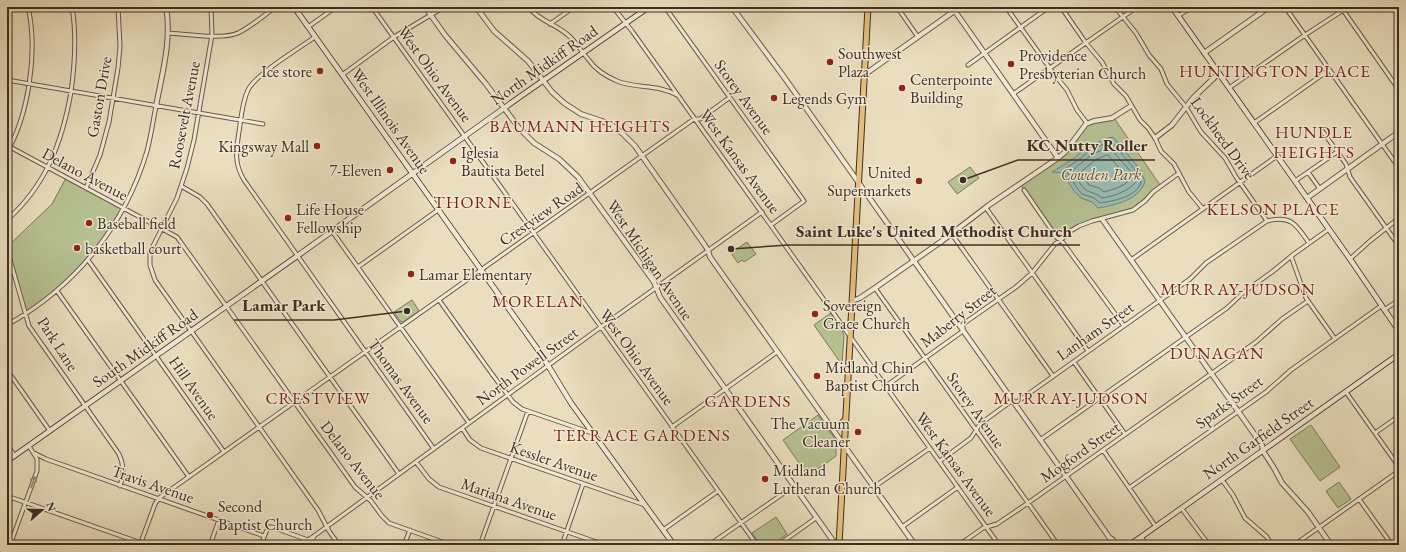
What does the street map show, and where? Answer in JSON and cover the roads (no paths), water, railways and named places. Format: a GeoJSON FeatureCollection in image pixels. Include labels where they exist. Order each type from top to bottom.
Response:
{"type":"FeatureCollection","features":[{"type":"Feature","properties":{"kind":"main road","name":"West Illinois Avenue"},"geometry":{"type":"LineString","coordinates":[[294,7],[541,354],[547,366],[593,434],[674,545]]}},
{"type":"Feature","properties":{"kind":"main road","name":"North Midkiff Road"},"geometry":{"type":"LineString","coordinates":[[297,256],[504,108],[649,7]]}},
{"type":"Feature","properties":{"kind":"main road"},"geometry":{"type":"LineString","coordinates":[[837,545],[844,445],[868,7]]}},
{"type":"Feature","properties":{"kind":"main road"},"geometry":{"type":"LineString","coordinates":[[1172,7],[1399,331]]}},
{"type":"Feature","properties":{"kind":"main road","name":"South Midkiff Road"},"geometry":{"type":"LineString","coordinates":[[7,461],[297,256]]}},
{"type":"Feature","properties":{"kind":"main road","name":"North Garfield Street"},"geometry":{"type":"LineString","coordinates":[[1126,545],[1132,544],[1399,354]]}},
{"type":"Feature","properties":{"kind":"main road"},"geometry":{"type":"LineString","coordinates":[[830,425],[838,427],[845,420]]}},
{"type":"Feature","properties":{"kind":"street"},"geometry":{"type":"LineString","coordinates":[[7,152],[18,128],[23,111],[32,62],[33,42],[28,7]]}},
{"type":"Feature","properties":{"kind":"street"},"geometry":{"type":"LineString","coordinates":[[7,220],[31,194],[48,168],[62,132],[71,91],[76,51],[72,7]]}},
{"type":"Feature","properties":{"kind":"street","name":"Gaston Drive"},"geometry":{"type":"LineString","coordinates":[[86,188],[106,137],[114,98],[120,46],[118,7]]}},
{"type":"Feature","properties":{"kind":"street"},"geometry":{"type":"LineString","coordinates":[[7,325],[57,291],[88,260],[108,234],[133,190],[146,156],[152,131],[168,33],[166,7]]}},
{"type":"Feature","properties":{"kind":"street","name":"Roosevelt Avenue"},"geometry":{"type":"LineString","coordinates":[[211,7],[212,35],[192,151],[181,186],[151,251],[149,259],[150,270],[155,280],[318,510],[339,545]]}},
{"type":"Feature","properties":{"kind":"street"},"geometry":{"type":"LineString","coordinates":[[168,33],[225,36],[239,32],[276,7]]}},
{"type":"Feature","properties":{"kind":"street"},"geometry":{"type":"LineString","coordinates":[[308,27],[336,7]]}},
{"type":"Feature","properties":{"kind":"street","name":"West Ohio Avenue"},"geometry":{"type":"LineString","coordinates":[[372,7],[756,545]]}},
{"type":"Feature","properties":{"kind":"street","name":"West Michigan Avenue"},"geometry":{"type":"LineString","coordinates":[[425,7],[450,42],[486,84],[526,136],[566,165],[578,177],[654,282],[655,288],[660,297],[725,390],[816,518],[837,545]]}},
{"type":"Feature","properties":{"kind":"street"},"geometry":{"type":"LineString","coordinates":[[342,75],[394,37],[444,7]]}},
{"type":"Feature","properties":{"kind":"street"},"geometry":{"type":"LineString","coordinates":[[476,7],[494,31],[528,61],[556,95],[570,108],[606,123],[620,131],[631,141],[708,250],[710,257],[915,545]]}},
{"type":"Feature","properties":{"kind":"street"},"geometry":{"type":"LineString","coordinates":[[528,7],[541,19],[569,35],[595,67],[612,79],[627,84],[663,89],[678,96]]}},
{"type":"Feature","properties":{"kind":"street"},"geometry":{"type":"LineString","coordinates":[[550,24],[574,7]]}},
{"type":"Feature","properties":{"kind":"street","name":"West Kansas Avenue"},"geometry":{"type":"LineString","coordinates":[[612,7],[626,24],[762,212],[999,545]]}},
{"type":"Feature","properties":{"kind":"street","name":"Storey Avenue"},"geometry":{"type":"LineString","coordinates":[[665,7],[804,201],[770,225]]}},
{"type":"Feature","properties":{"kind":"street"},"geometry":{"type":"LineString","coordinates":[[732,7],[784,77],[858,184],[1109,537],[1113,540],[1115,545]]}},
{"type":"Feature","properties":{"kind":"street"},"geometry":{"type":"LineString","coordinates":[[897,7],[918,37]]}},
{"type":"Feature","properties":{"kind":"street"},"geometry":{"type":"LineString","coordinates":[[864,75],[918,37],[953,9],[960,7]]}},
{"type":"Feature","properties":{"kind":"street"},"geometry":{"type":"LineString","coordinates":[[1006,7],[1067,90],[1077,110],[1087,123]]}},
{"type":"Feature","properties":{"kind":"street"},"geometry":{"type":"LineString","coordinates":[[968,64],[1049,7]]}},
{"type":"Feature","properties":{"kind":"street"},"geometry":{"type":"LineString","coordinates":[[1061,7],[1086,43],[1102,62],[1114,84],[1126,96],[1140,120],[1155,138],[1161,151],[1174,164],[1189,192],[1203,209]]}},
{"type":"Feature","properties":{"kind":"street","name":"Lockheed Drive"},"geometry":{"type":"LineString","coordinates":[[1115,7],[1136,33],[1149,55],[1161,69],[1170,89],[1186,107],[1201,132],[1225,158],[1267,221]]}},
{"type":"Feature","properties":{"kind":"street"},"geometry":{"type":"LineString","coordinates":[[1013,94],[1137,7]]}},
{"type":"Feature","properties":{"kind":"street"},"geometry":{"type":"LineString","coordinates":[[1178,16],[1192,7]]}},
{"type":"Feature","properties":{"kind":"street"},"geometry":{"type":"LineString","coordinates":[[1204,52],[1269,7]]}},
{"type":"Feature","properties":{"kind":"street"},"geometry":{"type":"LineString","coordinates":[[1285,7],[1399,168]]}},
{"type":"Feature","properties":{"kind":"street"},"geometry":{"type":"LineString","coordinates":[[1229,88],[1348,7]]}},
{"type":"Feature","properties":{"kind":"street"},"geometry":{"type":"LineString","coordinates":[[1396,7],[1399,11]]}},
{"type":"Feature","properties":{"kind":"street"},"geometry":{"type":"LineString","coordinates":[[953,9],[1058,158]]}},
{"type":"Feature","properties":{"kind":"street"},"geometry":{"type":"LineString","coordinates":[[1342,10],[1399,90]]}},
{"type":"Feature","properties":{"kind":"street","name":"Thomas Avenue"},"geometry":{"type":"LineString","coordinates":[[315,37],[254,80],[248,89],[236,152],[240,174],[434,449]]}},
{"type":"Feature","properties":{"kind":"street"},"geometry":{"type":"LineString","coordinates":[[1254,123],[1329,70]]}},
{"type":"Feature","properties":{"kind":"street"},"geometry":{"type":"LineString","coordinates":[[1155,138],[1172,125],[1201,89],[1218,73]]}},
{"type":"Feature","properties":{"kind":"street"},"geometry":{"type":"LineString","coordinates":[[7,80],[262,124]]}},
{"type":"Feature","properties":{"kind":"street","name":"Crestview Road"},"geometry":{"type":"LineString","coordinates":[[158,499],[642,156],[695,119],[700,119],[729,98]]}},
{"type":"Feature","properties":{"kind":"street"},"geometry":{"type":"LineString","coordinates":[[852,301],[864,296],[876,288],[1058,158],[1065,152],[1087,123],[1112,118],[1131,106]]}},
{"type":"Feature","properties":{"kind":"street"},"geometry":{"type":"LineString","coordinates":[[1322,130],[1348,168],[1350,177],[1399,246]]}},
{"type":"Feature","properties":{"kind":"street"},"geometry":{"type":"LineString","coordinates":[[1307,198],[1399,132]]}},
{"type":"Feature","properties":{"kind":"street","name":"Delano Avenue"},"geometry":{"type":"LineString","coordinates":[[10,147],[179,239],[354,486],[367,497],[387,521],[396,526],[451,545]]}},
{"type":"Feature","properties":{"kind":"street"},"geometry":{"type":"LineString","coordinates":[[1295,182],[1337,152]]}},
{"type":"Feature","properties":{"kind":"street"},"geometry":{"type":"LineString","coordinates":[[1131,260],[1277,156]]}},
{"type":"Feature","properties":{"kind":"street"},"geometry":{"type":"LineString","coordinates":[[1308,172],[1320,189]]}},
{"type":"Feature","properties":{"kind":"street","name":"Maberry Street"},"geometry":{"type":"LineString","coordinates":[[886,386],[963,331],[963,324],[998,300],[1032,273],[1055,244],[1067,233],[1079,226],[1133,210],[1145,201],[1153,192],[1179,173]]}},
{"type":"Feature","properties":{"kind":"street"},"geometry":{"type":"LineString","coordinates":[[181,186],[200,197],[207,204],[399,474]]}},
{"type":"Feature","properties":{"kind":"street"},"geometry":{"type":"LineString","coordinates":[[1024,190],[1124,326]]}},
{"type":"Feature","properties":{"kind":"street"},"geometry":{"type":"LineString","coordinates":[[986,208],[1088,351]]}},
{"type":"Feature","properties":{"kind":"street"},"geometry":{"type":"LineString","coordinates":[[358,267],[438,210]]}},
{"type":"Feature","properties":{"kind":"street","name":"North Powell Street"},"geometry":{"type":"LineString","coordinates":[[314,536],[547,366],[762,212]]}},
{"type":"Feature","properties":{"kind":"street"},"geometry":{"type":"LineString","coordinates":[[1267,221],[1278,218],[1287,219],[1293,222],[1309,243]]}},
{"type":"Feature","properties":{"kind":"street"},"geometry":{"type":"LineString","coordinates":[[1350,259],[1399,218]]}},
{"type":"Feature","properties":{"kind":"street"},"geometry":{"type":"LineString","coordinates":[[1102,219],[1262,445],[1263,451],[1282,484],[1308,512],[1331,545]]}},
{"type":"Feature","properties":{"kind":"street","name":"Lanham Street"},"geometry":{"type":"LineString","coordinates":[[940,461],[970,438],[980,424],[1010,402],[1017,402],[1190,280],[1206,263],[1267,221]]}},
{"type":"Feature","properties":{"kind":"street"},"geometry":{"type":"LineString","coordinates":[[1040,440],[1228,307],[1244,292],[1329,229]]}},
{"type":"Feature","properties":{"kind":"street"},"geometry":{"type":"LineString","coordinates":[[332,231],[469,423]]}},
{"type":"Feature","properties":{"kind":"street"},"geometry":{"type":"LineString","coordinates":[[951,233],[1053,376]]}},
{"type":"Feature","properties":{"kind":"street","name":"Park Lane"},"geometry":{"type":"LineString","coordinates":[[7,249],[30,328],[121,457],[123,471],[120,486]]}},
{"type":"Feature","properties":{"kind":"street"},"geometry":{"type":"LineString","coordinates":[[1291,256],[1308,301],[1335,339]]}},
{"type":"Feature","properties":{"kind":"street","name":"Hill Avenue"},"geometry":{"type":"LineString","coordinates":[[88,260],[224,452]]}},
{"type":"Feature","properties":{"kind":"street","name":"Storey Avenue"},"geometry":{"type":"LineString","coordinates":[[876,288],[924,358],[1058,545]]}},
{"type":"Feature","properties":{"kind":"street"},"geometry":{"type":"LineString","coordinates":[[57,291],[189,477]]}},
{"type":"Feature","properties":{"kind":"street"},"geometry":{"type":"LineString","coordinates":[[439,300],[517,406],[593,434]]}},
{"type":"Feature","properties":{"kind":"street","name":"Sparks Street"},"geometry":{"type":"LineString","coordinates":[[1129,488],[1266,392],[1291,370],[1335,339],[1383,308],[1399,300]]}},
{"type":"Feature","properties":{"kind":"street","name":"Mogford Street"},"geometry":{"type":"LineString","coordinates":[[960,545],[983,528],[996,524],[1028,504],[1256,342],[1282,319],[1308,301]]}},
{"type":"Feature","properties":{"kind":"street"},"geometry":{"type":"LineString","coordinates":[[672,427],[777,352]]}},
{"type":"Feature","properties":{"kind":"street"},"geometry":{"type":"LineString","coordinates":[[1074,362],[1125,434]]}},
{"type":"Feature","properties":{"kind":"street"},"geometry":{"type":"LineString","coordinates":[[7,370],[50,431]]}},
{"type":"Feature","properties":{"kind":"street"},"geometry":{"type":"LineString","coordinates":[[1346,392],[1399,467]]}},
{"type":"Feature","properties":{"kind":"street"},"geometry":{"type":"LineString","coordinates":[[480,545],[528,411]]}},
{"type":"Feature","properties":{"kind":"street"},"geometry":{"type":"LineString","coordinates":[[1375,433],[1399,416]]}},
{"type":"Feature","properties":{"kind":"street","name":"Kessler Avenue"},"geometry":{"type":"LineString","coordinates":[[462,428],[470,440],[478,446],[645,505]]}},
{"type":"Feature","properties":{"kind":"street"},"geometry":{"type":"LineString","coordinates":[[7,445],[15,456]]}},
{"type":"Feature","properties":{"kind":"street","name":"Travis Avenue"},"geometry":{"type":"LineString","coordinates":[[29,446],[37,459],[38,466]]}},
{"type":"Feature","properties":{"kind":"street"},"geometry":{"type":"LineString","coordinates":[[874,487],[930,448]]}},
{"type":"Feature","properties":{"kind":"street"},"geometry":{"type":"LineString","coordinates":[[1103,450],[1156,527]]}},
{"type":"Feature","properties":{"kind":"street","name":"Travis Avenue"},"geometry":{"type":"LineString","coordinates":[[34,453],[46,459],[120,486],[264,536]]}},
{"type":"Feature","properties":{"kind":"street"},"geometry":{"type":"LineString","coordinates":[[10,545],[38,466],[46,459]]}},
{"type":"Feature","properties":{"kind":"street","name":"Mariana Avenue"},"geometry":{"type":"LineString","coordinates":[[416,462],[428,479],[437,486],[605,545]]}},
{"type":"Feature","properties":{"kind":"street"},"geometry":{"type":"LineString","coordinates":[[1294,545],[1399,471]]}},
{"type":"Feature","properties":{"kind":"street"},"geometry":{"type":"LineString","coordinates":[[1222,480],[1233,495],[1245,518],[1267,537],[1272,545]]}},
{"type":"Feature","properties":{"kind":"street"},"geometry":{"type":"LineString","coordinates":[[562,545],[583,484]]}},
{"type":"Feature","properties":{"kind":"street"},"geometry":{"type":"LineString","coordinates":[[709,545],[794,486]]}},
{"type":"Feature","properties":{"kind":"street"},"geometry":{"type":"LineString","coordinates":[[902,527],[958,487]]}},
{"type":"Feature","properties":{"kind":"street"},"geometry":{"type":"LineString","coordinates":[[663,530],[718,491]]}},
{"type":"Feature","properties":{"kind":"street"},"geometry":{"type":"LineString","coordinates":[[7,496],[140,544],[147,545]]}},
{"type":"Feature","properties":{"kind":"street"},"geometry":{"type":"LineString","coordinates":[[140,544],[158,499]]}},
{"type":"Feature","properties":{"kind":"street"},"geometry":{"type":"LineString","coordinates":[[1359,499],[1392,545]]}},
{"type":"Feature","properties":{"kind":"street"},"geometry":{"type":"LineString","coordinates":[[1182,509],[1209,545]]}},
{"type":"Feature","properties":{"kind":"street"},"geometry":{"type":"LineString","coordinates":[[778,545],[816,518]]}},
{"type":"Feature","properties":{"kind":"street"},"geometry":{"type":"LineString","coordinates":[[210,545],[219,520]]}},
{"type":"Feature","properties":{"kind":"street"},"geometry":{"type":"LineString","coordinates":[[261,545],[267,529],[271,527],[308,540],[314,536]]}},
{"type":"Feature","properties":{"kind":"street"},"geometry":{"type":"LineString","coordinates":[[404,545],[410,530]]}},
{"type":"Feature","properties":{"kind":"street"},"geometry":{"type":"LineString","coordinates":[[311,545],[314,536]]}},
{"type":"Feature","properties":{"kind":"street"},"geometry":{"type":"LineString","coordinates":[[1109,537],[1111,542],[1110,545]]}},
{"type":"Feature","properties":{"kind":"street"},"geometry":{"type":"LineString","coordinates":[[1141,537],[1147,545]]}},
{"type":"Feature","properties":{"kind":"water"},"geometry":{"type":"Polygon","coordinates":[[[1113,137],[1139,168],[1145,181],[1138,193],[1132,197],[1119,203],[1098,208],[1092,202],[1081,198],[1074,191],[1063,173],[1052,172],[1073,159],[1087,147],[1113,137]]]}},
{"type":"Feature","properties":{"kind":"place","name":"Southwest Plaza"},"geometry":{"type":"Point","coordinates":[830,62]}},
{"type":"Feature","properties":{"kind":"place","name":"Providence Presbyterian Church"},"geometry":{"type":"Point","coordinates":[1011,64]}},
{"type":"Feature","properties":{"kind":"place","name":"Ice store"},"geometry":{"type":"Point","coordinates":[320,71]}},
{"type":"Feature","properties":{"kind":"place","name":"Centerpointe Building"},"geometry":{"type":"Point","coordinates":[902,88]}},
{"type":"Feature","properties":{"kind":"place","name":"Legends Gym"},"geometry":{"type":"Point","coordinates":[774,98]}},
{"type":"Feature","properties":{"kind":"place","name":"Kingsway Mall"},"geometry":{"type":"Point","coordinates":[317,146]}},
{"type":"Feature","properties":{"kind":"place","name":"Iglesia Bautista Betel"},"geometry":{"type":"Point","coordinates":[453,161]}},
{"type":"Feature","properties":{"kind":"place","name":"7-Eleven"},"geometry":{"type":"Point","coordinates":[390,170]}},
{"type":"Feature","properties":{"kind":"place","name":"KC Nutty Roller"},"geometry":{"type":"Point","coordinates":[963,180]}},
{"type":"Feature","properties":{"kind":"place","name":"United Supermarkets"},"geometry":{"type":"Point","coordinates":[919,181]}},
{"type":"Feature","properties":{"kind":"place","name":"Life House Fellowship"},"geometry":{"type":"Point","coordinates":[288,218]}},
{"type":"Feature","properties":{"kind":"place","name":"Baseball field"},"geometry":{"type":"Point","coordinates":[89,223]}},
{"type":"Feature","properties":{"kind":"place","name":"basketball court"},"geometry":{"type":"Point","coordinates":[77,248]}},
{"type":"Feature","properties":{"kind":"place","name":"Saint Luke's United Methodist Church"},"geometry":{"type":"Point","coordinates":[731,249]}},
{"type":"Feature","properties":{"kind":"place","name":"Lamar Elementary"},"geometry":{"type":"Point","coordinates":[411,274]}},
{"type":"Feature","properties":{"kind":"place","name":"Lamar Park"},"geometry":{"type":"Point","coordinates":[407,311]}},
{"type":"Feature","properties":{"kind":"place","name":"Sovereign Grace Church"},"geometry":{"type":"Point","coordinates":[815,314]}},
{"type":"Feature","properties":{"kind":"place","name":"Midland Chin Baptist Church"},"geometry":{"type":"Point","coordinates":[817,376]}},
{"type":"Feature","properties":{"kind":"place","name":"The Vacuum Cleaner"},"geometry":{"type":"Point","coordinates":[858,432]}},
{"type":"Feature","properties":{"kind":"place","name":"Midland Lutheran Church"},"geometry":{"type":"Point","coordinates":[765,479]}},
{"type":"Feature","properties":{"kind":"place","name":"Second Baptist Church"},"geometry":{"type":"Point","coordinates":[210,515]}},
{"type":"Feature","properties":{"kind":"district","name":"HUNTINGTON PLACE"},"geometry":{"type":"Point","coordinates":[1275,71]}},
{"type":"Feature","properties":{"kind":"district","name":"BAUMANN HEIGHTS"},"geometry":{"type":"Point","coordinates":[580,126]}},
{"type":"Feature","properties":{"kind":"district","name":"HUNDLE HEIGHTS"},"geometry":{"type":"Point","coordinates":[1314,142]}},
{"type":"Feature","properties":{"kind":"district","name":"THORNE"},"geometry":{"type":"Point","coordinates":[473,202]}},
{"type":"Feature","properties":{"kind":"district","name":"KELSON PLACE"},"geometry":{"type":"Point","coordinates":[1273,209]}},
{"type":"Feature","properties":{"kind":"district","name":"MURRAY-JUDSON"},"geometry":{"type":"Point","coordinates":[1238,289]}},
{"type":"Feature","properties":{"kind":"district","name":"MORELAN"},"geometry":{"type":"Point","coordinates":[538,301]}},
{"type":"Feature","properties":{"kind":"district","name":"DUNAGAN"},"geometry":{"type":"Point","coordinates":[1217,353]}},
{"type":"Feature","properties":{"kind":"district","name":"CRESTVIEW"},"geometry":{"type":"Point","coordinates":[318,398]}},
{"type":"Feature","properties":{"kind":"district","name":"MURRAY-JUDSON"},"geometry":{"type":"Point","coordinates":[1071,398]}},
{"type":"Feature","properties":{"kind":"district","name":"GARDENS"},"geometry":{"type":"Point","coordinates":[748,401]}},
{"type":"Feature","properties":{"kind":"district","name":"TERRACE GARDENS"},"geometry":{"type":"Point","coordinates":[642,435]}},
{"type":"Feature","properties":{"kind":"park label","name":"Cowden Park"},"geometry":{"type":"Point","coordinates":[1101,174]}}]}
